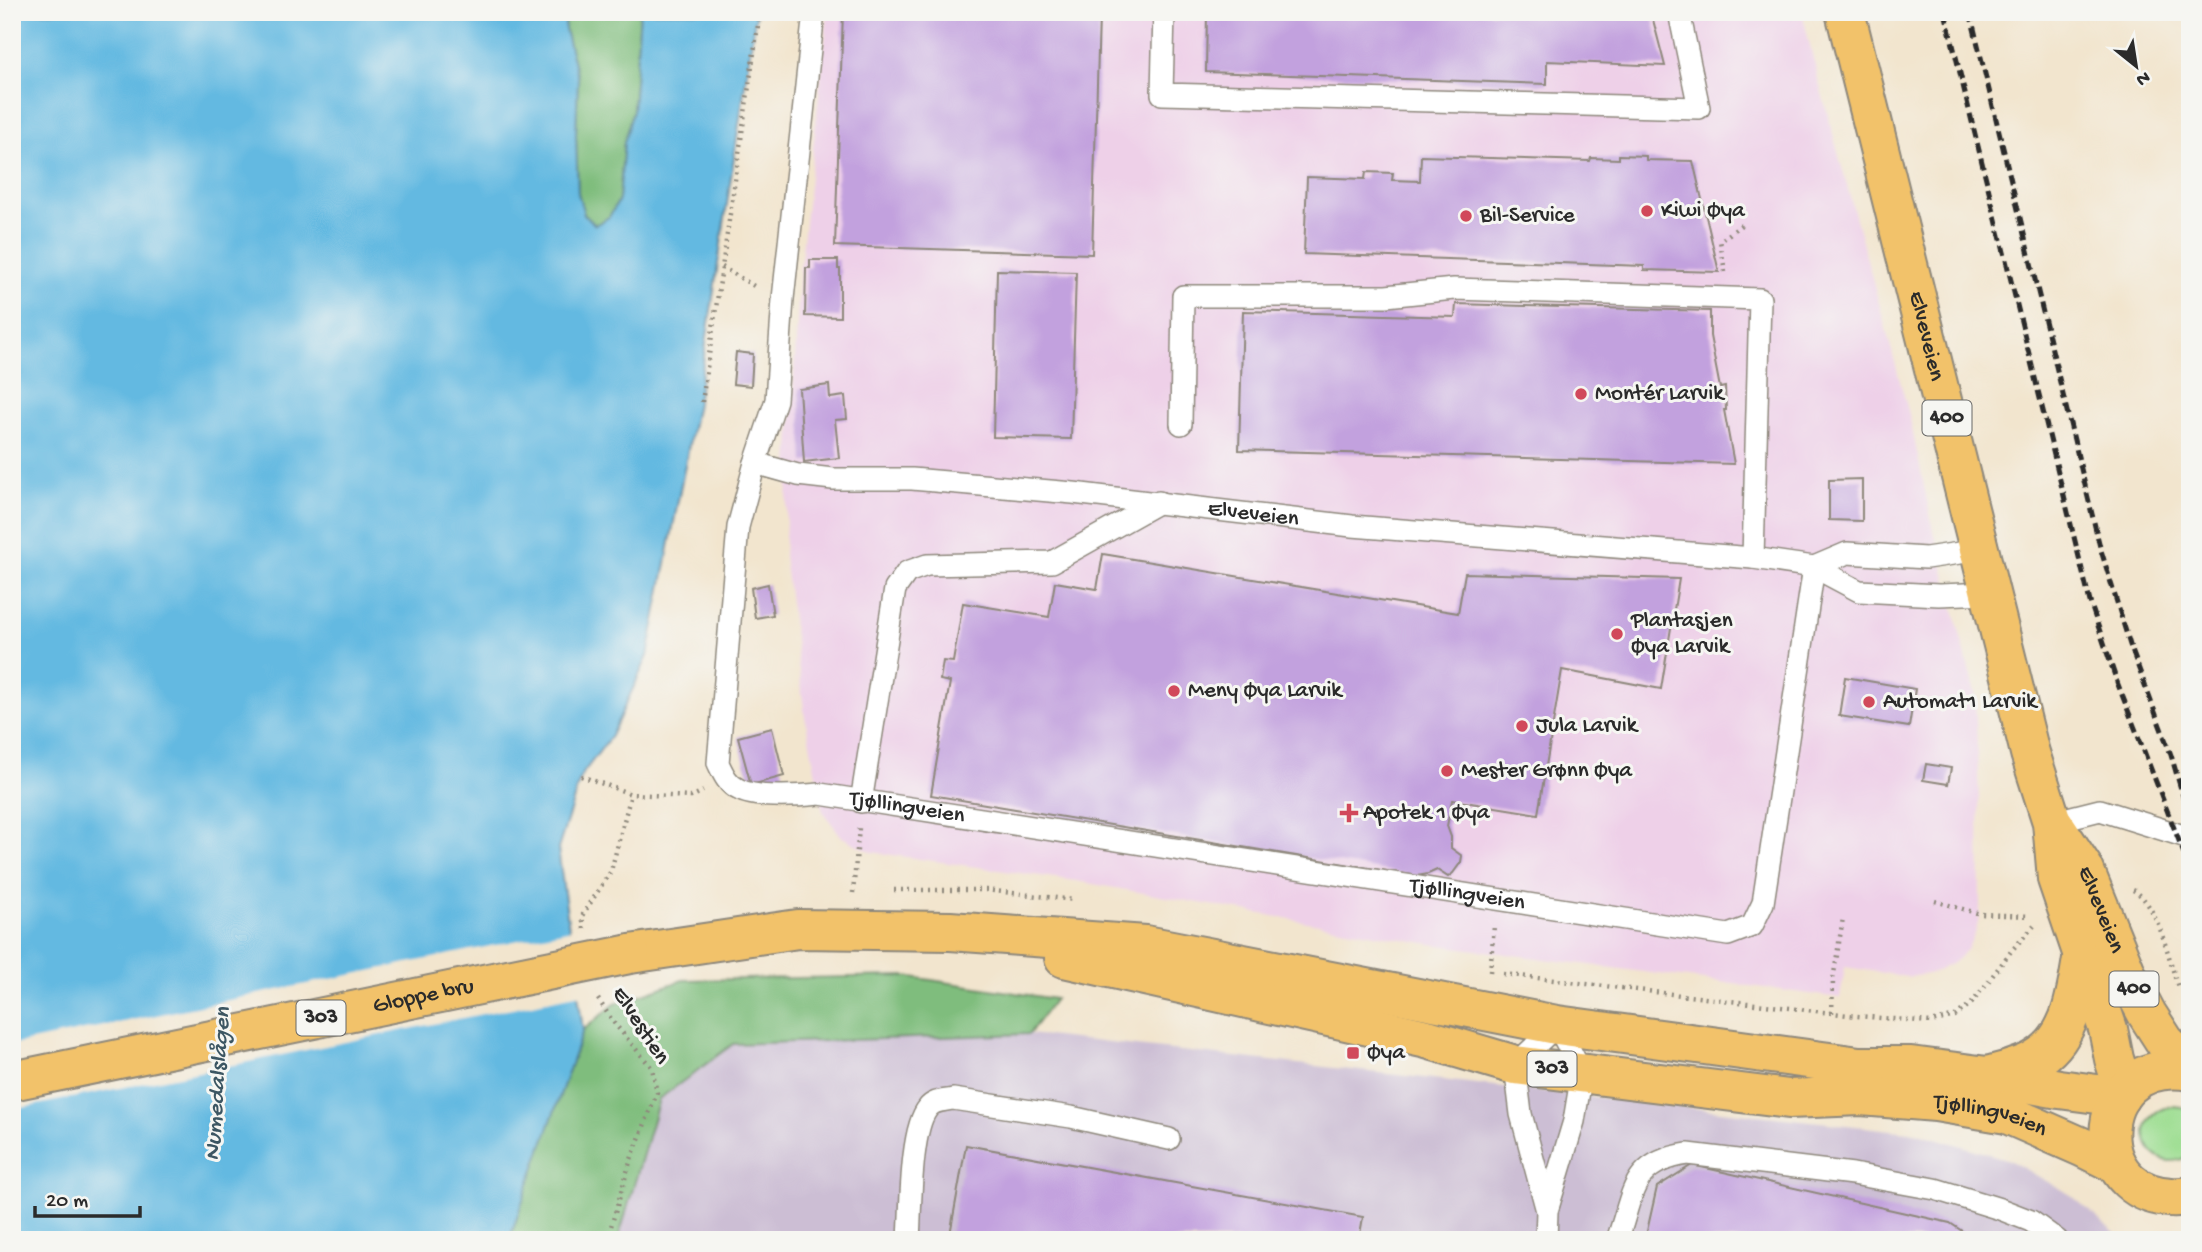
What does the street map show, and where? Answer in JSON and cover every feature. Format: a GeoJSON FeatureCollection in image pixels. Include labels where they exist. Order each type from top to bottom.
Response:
{"type":"FeatureCollection","features":[{"type":"Feature","properties":{"kind":"main road","name":"Elveveien"},"geometry":{"type":"LineString","coordinates":[[1844,12],[2030,753],[2052,822],[2057,879],[2108,1029],[2122,1094]]}},
{"type":"Feature","properties":{"kind":"main road","name":"Elveveien"},"geometry":{"type":"LineString","coordinates":[[2052,822],[2084,869],[2129,980],[2147,1014],[2165,1042],[2190,1070]]}},
{"type":"Feature","properties":{"kind":"main road","name":"Tjøllingveien"},"geometry":{"type":"LineString","coordinates":[[630,954],[798,929],[950,931],[1146,945],[1557,1025],[1860,1066],[1911,1066],[2025,1084],[2122,1094]]}},
{"type":"Feature","properties":{"kind":"main road","name":"Tjøllingveien"},"geometry":{"type":"LineString","coordinates":[[950,931],[1427,1039],[1515,1065],[1789,1099],[1861,1096],[1936,1102],[2007,1114],[2116,1164]]}},
{"type":"Feature","properties":{"kind":"main road","name":"Gloppe bru"},"geometry":{"type":"LineString","coordinates":[[12,1081],[630,954]]}},
{"type":"Feature","properties":{"kind":"main road","name":"400"},"geometry":{"type":"LineString","coordinates":[[1987,1076],[2035,1060],[2048,1050],[2063,1031],[2073,1008],[2082,957]]}},
{"type":"Feature","properties":{"kind":"main road","name":"400"},"geometry":{"type":"LineString","coordinates":[[2122,1094],[2138,1079],[2156,1071],[2190,1070]]}},
{"type":"Feature","properties":{"kind":"main road"},"geometry":{"type":"LineString","coordinates":[[2122,1094],[2113,1107],[2108,1126],[2109,1146],[2116,1164],[2130,1182],[2149,1194],[2183,1206]]}},
{"type":"Feature","properties":{"kind":"lane"},"geometry":{"type":"LineString","coordinates":[[726,779],[718,764],[738,527],[776,400],[783,299],[814,12]]}},
{"type":"Feature","properties":{"kind":"lane"},"geometry":{"type":"LineString","coordinates":[[1164,12],[1161,94],[1699,108],[1679,12]]}},
{"type":"Feature","properties":{"kind":"lane"},"geometry":{"type":"LineString","coordinates":[[1181,424],[1183,296],[1386,296],[1454,289],[1760,299],[1753,558]]}},
{"type":"Feature","properties":{"kind":"lane","name":"Elveveien"},"geometry":{"type":"LineString","coordinates":[[755,463],[798,474],[833,479],[912,479],[1159,502],[1352,526],[1753,558],[1814,567]]}},
{"type":"Feature","properties":{"kind":"lane"},"geometry":{"type":"LineString","coordinates":[[861,802],[895,589],[907,572],[927,565],[1052,562],[1159,502]]}},
{"type":"Feature","properties":{"kind":"lane"},"geometry":{"type":"LineString","coordinates":[[1814,567],[1847,553],[1926,558],[1980,550]]}},
{"type":"Feature","properties":{"kind":"lane"},"geometry":{"type":"LineString","coordinates":[[1814,567],[1859,591],[1990,593]]}},
{"type":"Feature","properties":{"kind":"lane","name":"Tjøllingveien"},"geometry":{"type":"LineString","coordinates":[[726,779],[738,790],[762,795],[820,794],[1728,935],[1752,926],[1763,903],[1814,567]]}},
{"type":"Feature","properties":{"kind":"lane"},"geometry":{"type":"LineString","coordinates":[[2052,822],[2100,810],[2190,838]]}},
{"type":"Feature","properties":{"kind":"lane"},"geometry":{"type":"LineString","coordinates":[[1546,1240],[1547,1211],[1574,1121],[1582,1073],[1557,1025],[1515,1065],[1521,1114],[1547,1211]]}},
{"type":"Feature","properties":{"kind":"lane"},"geometry":{"type":"LineString","coordinates":[[909,1240],[916,1139],[922,1117],[936,1101],[953,1099],[1071,1117],[1169,1139]]}},
{"type":"Feature","properties":{"kind":"lane"},"geometry":{"type":"LineString","coordinates":[[1617,1240],[1633,1186],[1662,1161],[1688,1154],[1853,1174],[1936,1189],[2031,1221],[2057,1240]]}},
{"type":"Feature","properties":{"kind":"path"},"geometry":{"type":"LineString","coordinates":[[702,402],[760,12]]}},
{"type":"Feature","properties":{"kind":"path"},"geometry":{"type":"LineString","coordinates":[[1728,298],[1720,241],[1744,223]]}},
{"type":"Feature","properties":{"kind":"path"},"geometry":{"type":"LineString","coordinates":[[581,776],[631,794],[691,797],[726,779]]}},
{"type":"Feature","properties":{"kind":"path"},"geometry":{"type":"LineString","coordinates":[[584,930],[582,916],[611,870],[631,794]]}},
{"type":"Feature","properties":{"kind":"path"},"geometry":{"type":"LineString","coordinates":[[861,802],[853,893],[864,892]]}},
{"type":"Feature","properties":{"kind":"path"},"geometry":{"type":"LineString","coordinates":[[2124,889],[2131,889],[2142,895],[2153,912],[2178,989]]}},
{"type":"Feature","properties":{"kind":"path"},"geometry":{"type":"LineString","coordinates":[[887,891],[986,890],[1082,902]]}},
{"type":"Feature","properties":{"kind":"path"},"geometry":{"type":"LineString","coordinates":[[1490,972],[1496,900]]}},
{"type":"Feature","properties":{"kind":"path"},"geometry":{"type":"LineString","coordinates":[[1935,901],[1980,914],[2036,916]]}},
{"type":"Feature","properties":{"kind":"path"},"geometry":{"type":"LineString","coordinates":[[1832,1013],[1833,981],[1843,918]]}},
{"type":"Feature","properties":{"kind":"path"},"geometry":{"type":"LineString","coordinates":[[1476,971],[1931,1022],[1955,1016],[1972,1003],[2012,950],[2033,926],[2042,921]]}},
{"type":"Feature","properties":{"kind":"path","name":"Elvestien"},"geometry":{"type":"LineString","coordinates":[[598,998],[614,1023],[652,1068],[657,1093],[630,1162],[607,1240]]}},
{"type":"Feature","properties":{"kind":"shaded area"},"geometry":{"type":"Polygon","coordinates":[[[828,12],[1802,12],[1909,414],[1930,515],[1975,693],[1980,914],[1967,950],[1953,963],[1933,973],[1909,977],[1845,967],[1840,998],[1431,944],[1076,881],[871,852],[842,837],[823,812],[805,717],[784,556],[800,269],[828,12]]]}},
{"type":"Feature","properties":{"kind":"shaded area"},"geometry":{"type":"Polygon","coordinates":[[[1029,1034],[1918,1133],[2009,1160],[2071,1195],[2123,1240],[618,1240],[659,1099],[733,1044],[1029,1034]]]}},
{"type":"Feature","properties":{"kind":"green space"},"geometry":{"type":"Polygon","coordinates":[[[565,12],[640,12],[633,110],[624,142],[619,200],[609,217],[595,225],[584,214],[578,193],[578,79],[565,30],[565,12]]]}},
{"type":"Feature","properties":{"kind":"green space"},"geometry":{"type":"Polygon","coordinates":[[[905,976],[1055,999],[1029,1034],[733,1044],[659,1099],[618,1240],[509,1240],[583,1030],[615,1004],[683,980],[905,976]]]}},
{"type":"Feature","properties":{"kind":"green space"},"geometry":{"type":"Polygon","coordinates":[[[2173,1106],[2190,1112],[2190,1155],[2175,1161],[2163,1159],[2153,1153],[2145,1132],[2148,1121],[2157,1111],[2173,1106]]]}},
{"type":"Feature","properties":{"kind":"water","name":"Numedalslågen"},"geometry":{"type":"Polygon","coordinates":[[[12,12],[565,12],[565,30],[578,79],[578,193],[584,214],[595,225],[609,217],[619,200],[624,142],[633,110],[640,12],[756,12],[697,403],[648,656],[611,736],[581,776],[558,849],[583,1030],[509,1240],[12,1240],[12,12]]]}},
{"type":"Feature","properties":{"kind":"pier"},"geometry":{"type":"Polygon","coordinates":[[[572,929],[581,994],[12,1110],[12,1045],[572,929]]]}},
{"type":"Feature","properties":{"kind":"building"},"geometry":{"type":"Polygon","coordinates":[[[843,12],[990,12],[1099,16],[1092,254],[835,246],[843,12]]]}},
{"type":"Feature","properties":{"kind":"building"},"geometry":{"type":"Polygon","coordinates":[[[1207,12],[1651,12],[1665,66],[1547,61],[1547,84],[1206,72],[1207,12]]]}},
{"type":"Feature","properties":{"kind":"building"},"geometry":{"type":"Polygon","coordinates":[[[1619,155],[1646,156],[1646,160],[1693,161],[1719,272],[1644,270],[1644,266],[1304,254],[1307,177],[1365,179],[1366,172],[1393,173],[1392,180],[1420,181],[1421,156],[1590,161],[1591,158],[1619,159],[1619,155]]]}},
{"type":"Feature","properties":{"kind":"building"},"geometry":{"type":"Polygon","coordinates":[[[810,260],[838,260],[840,317],[805,316],[806,268],[810,268],[810,260]]]}},
{"type":"Feature","properties":{"kind":"building"},"geometry":{"type":"Polygon","coordinates":[[[997,270],[1076,272],[1071,439],[993,437],[997,270]]]}},
{"type":"Feature","properties":{"kind":"building"},"geometry":{"type":"Polygon","coordinates":[[[1456,304],[1710,311],[1710,336],[1720,388],[1725,387],[1724,410],[1734,464],[1239,450],[1243,311],[1455,317],[1456,304]]]}},
{"type":"Feature","properties":{"kind":"building"},"geometry":{"type":"Polygon","coordinates":[[[736,352],[753,354],[751,386],[733,384],[736,352]]]}},
{"type":"Feature","properties":{"kind":"building"},"geometry":{"type":"Polygon","coordinates":[[[829,385],[830,398],[845,396],[847,419],[835,420],[839,458],[804,462],[799,389],[829,385]]]}},
{"type":"Feature","properties":{"kind":"building"},"geometry":{"type":"Polygon","coordinates":[[[1862,479],[1862,521],[1829,520],[1829,480],[1862,479]]]}},
{"type":"Feature","properties":{"kind":"building"},"geometry":{"type":"Polygon","coordinates":[[[1103,554],[1458,613],[1465,573],[1679,579],[1661,689],[1562,670],[1538,814],[1452,800],[1447,826],[1451,848],[1462,856],[1461,862],[1448,877],[1437,870],[1417,876],[931,795],[950,682],[940,680],[943,661],[953,662],[963,603],[1049,617],[1055,582],[1097,589],[1103,554]]]}},
{"type":"Feature","properties":{"kind":"building"},"geometry":{"type":"Polygon","coordinates":[[[768,584],[773,615],[755,618],[751,588],[768,584]]]}},
{"type":"Feature","properties":{"kind":"building"},"geometry":{"type":"Polygon","coordinates":[[[1845,677],[1915,689],[1909,727],[1839,716],[1845,677]]]}},
{"type":"Feature","properties":{"kind":"building"},"geometry":{"type":"Polygon","coordinates":[[[772,728],[784,776],[751,785],[738,737],[772,728]]]}},
{"type":"Feature","properties":{"kind":"building"},"geometry":{"type":"Polygon","coordinates":[[[1926,764],[1951,768],[1948,784],[1923,780],[1926,764]]]}},
{"type":"Feature","properties":{"kind":"building"},"geometry":{"type":"Polygon","coordinates":[[[966,1145],[1363,1217],[1359,1240],[949,1240],[966,1145]]]}},
{"type":"Feature","properties":{"kind":"building"},"geometry":{"type":"Polygon","coordinates":[[[1692,1165],[1950,1223],[1971,1237],[1985,1235],[1999,1240],[1645,1240],[1657,1187],[1692,1165]]]}},
{"type":"Feature","properties":{"kind":"railway"},"geometry":{"type":"LineString","coordinates":[[1945,12],[2090,602],[2117,682],[2190,869]]}},
{"type":"Feature","properties":{"kind":"railway"},"geometry":{"type":"LineString","coordinates":[[1970,12],[2100,547],[2130,645],[2171,755],[2190,820]]}},
{"type":"Feature","properties":{"kind":"place","name":"Kiwi Øya"},"geometry":{"type":"Point","coordinates":[1647,211]}},
{"type":"Feature","properties":{"kind":"place","name":"Bil-Service"},"geometry":{"type":"Point","coordinates":[1466,216]}},
{"type":"Feature","properties":{"kind":"place","name":"Montér Larvik"},"geometry":{"type":"Point","coordinates":[1581,394]}},
{"type":"Feature","properties":{"kind":"place","name":"Plantasjen Øya Larvik"},"geometry":{"type":"Point","coordinates":[1617,634]}},
{"type":"Feature","properties":{"kind":"place","name":"Meny Øya Larvik"},"geometry":{"type":"Point","coordinates":[1174,691]}},
{"type":"Feature","properties":{"kind":"place","name":"Automat1 Larvik"},"geometry":{"type":"Point","coordinates":[1869,702]}},
{"type":"Feature","properties":{"kind":"place","name":"Jula Larvik"},"geometry":{"type":"Point","coordinates":[1522,726]}},
{"type":"Feature","properties":{"kind":"place","name":"Mester Grønn Øya"},"geometry":{"type":"Point","coordinates":[1447,771]}},
{"type":"Feature","properties":{"kind":"place","name":"Apotek 1 Øya"},"geometry":{"type":"Point","coordinates":[1349,813]}},
{"type":"Feature","properties":{"kind":"place","name":"Øya"},"geometry":{"type":"Point","coordinates":[1353,1053]}}]}
